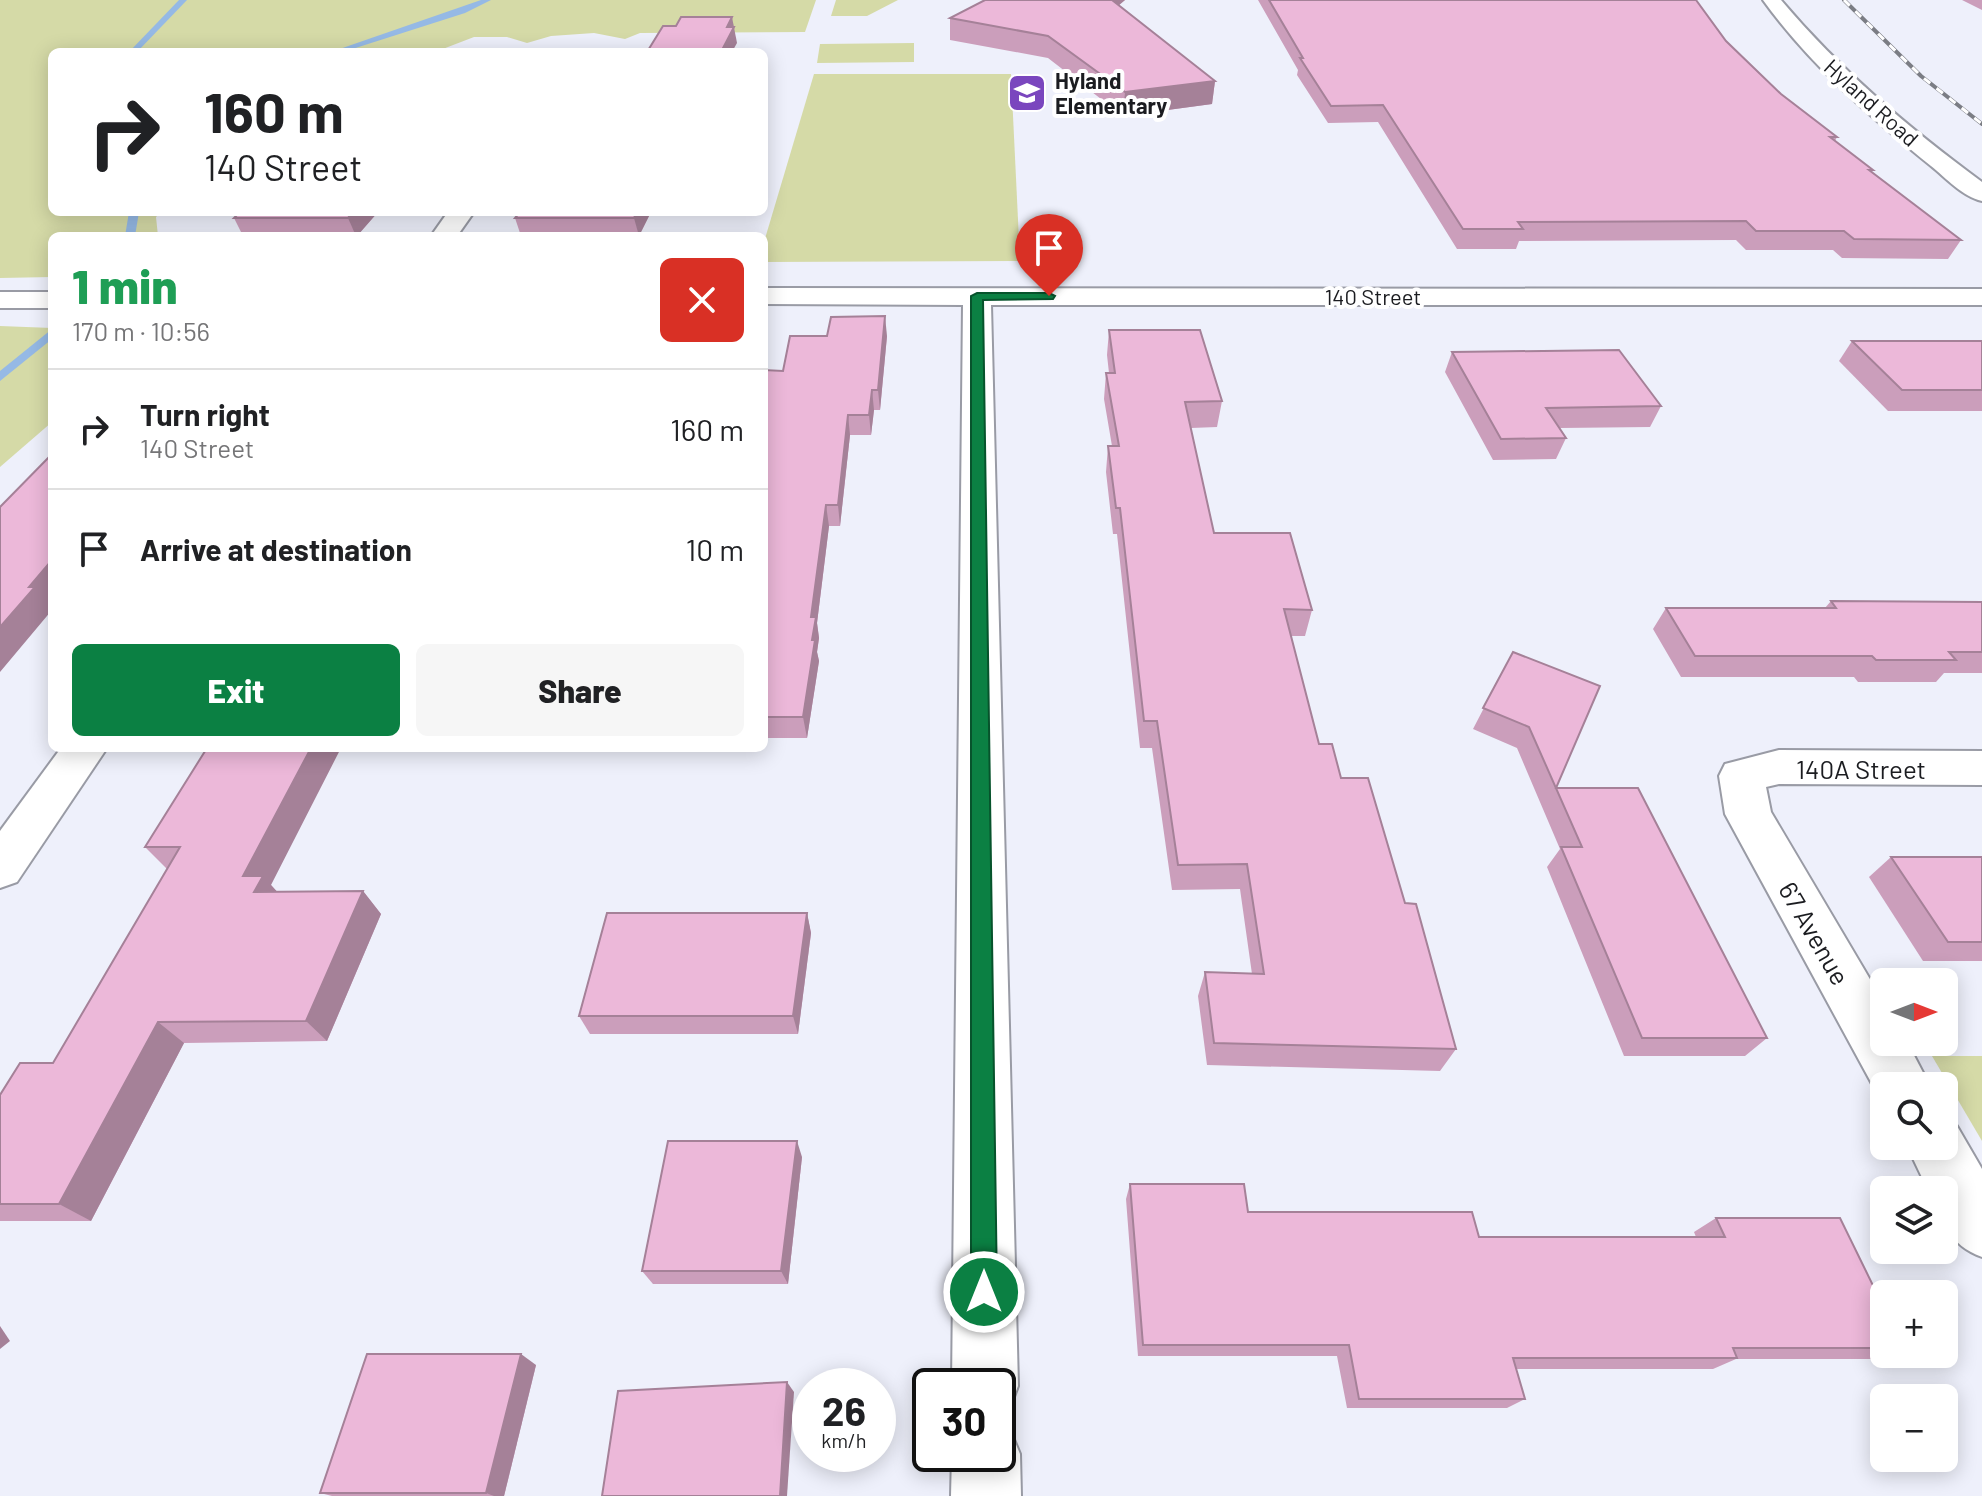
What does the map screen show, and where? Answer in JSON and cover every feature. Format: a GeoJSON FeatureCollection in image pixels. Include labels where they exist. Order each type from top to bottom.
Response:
{"type":"FeatureCollection","features":[{"type":"Feature","properties":{"kind":"street","name":"Hyland Road"},"geometry":{"type":"LineString","coordinates":[[1772,0],[1838,75],[1982,194]]}},
{"type":"Feature","properties":{"kind":"street","name":"140 Street"},"geometry":{"type":"LineString","coordinates":[[768,296],[1982,297]]}},
{"type":"Feature","properties":{"kind":"street"},"geometry":{"type":"LineString","coordinates":[[977,296],[985,1368]]}},
{"type":"Feature","properties":{"kind":"street"},"geometry":{"type":"LineString","coordinates":[[0,300],[48,300]]}},
{"type":"Feature","properties":{"kind":"street"},"geometry":{"type":"LineString","coordinates":[[0,868],[82,752]]}},
{"type":"Feature","properties":{"kind":"street","name":"140A Street"},"geometry":{"type":"LineString","coordinates":[[1741,776],[1779,767],[1982,768]]}},
{"type":"Feature","properties":{"kind":"street","name":"67 Avenue"},"geometry":{"type":"LineString","coordinates":[[1741,776],[1748,814],[1894,1072]]}},
{"type":"Feature","properties":{"kind":"street"},"geometry":{"type":"LineString","coordinates":[[1944,1160],[1982,1227]]}},
{"type":"Feature","properties":{"kind":"street"},"geometry":{"type":"LineString","coordinates":[[986,1472],[986,1496]]}},
{"type":"Feature","properties":{"kind":"green space"},"geometry":{"type":"Polygon","coordinates":[[[0,0],[816,0],[805,32],[640,33],[625,39],[594,33],[551,36],[527,43],[507,37],[474,37],[445,48],[48,48],[48,216],[157,216],[158,232],[48,232],[48,277],[0,278],[0,0]]]}},
{"type":"Feature","properties":{"kind":"green space"},"geometry":{"type":"Polygon","coordinates":[[[836,0],[898,0],[867,16],[831,16],[836,0]]]}},
{"type":"Feature","properties":{"kind":"green space"},"geometry":{"type":"Polygon","coordinates":[[[914,43],[914,62],[817,63],[820,44],[914,43]]]}},
{"type":"Feature","properties":{"kind":"green space"},"geometry":{"type":"Polygon","coordinates":[[[814,74],[1011,74],[1020,261],[768,262],[767,232],[814,74]]]}},
{"type":"Feature","properties":{"kind":"green space"},"geometry":{"type":"Polygon","coordinates":[[[0,326],[48,328],[48,425],[0,467],[0,326]]]}},
{"type":"Feature","properties":{"kind":"green space"},"geometry":{"type":"Polygon","coordinates":[[[1932,1056],[1982,1056],[1982,1141],[1958,1100],[1958,1072],[1941,1072],[1932,1056]]]}},
{"type":"Feature","properties":{"kind":"building"},"geometry":{"type":"Polygon","coordinates":[[[985,0],[1112,0],[1215,81],[1125,92],[1048,36],[950,18],[985,0]]]}},
{"type":"Feature","properties":{"kind":"building"},"geometry":{"type":"Polygon","coordinates":[[[1269,0],[1696,0],[1726,41],[1781,94],[1837,137],[1830,137],[1873,170],[1869,170],[1961,240],[1854,239],[1844,231],[1756,231],[1746,221],[1518,222],[1523,229],[1463,229],[1383,105],[1331,106],[1300,58],[1303,58],[1269,0]]]}},
{"type":"Feature","properties":{"kind":"building"},"geometry":{"type":"Polygon","coordinates":[[[681,17],[732,17],[727,27],[734,27],[723,48],[649,48],[663,26],[676,26],[681,17]]]}},
{"type":"Feature","properties":{"kind":"building"},"geometry":{"type":"Polygon","coordinates":[[[236,216],[350,216],[348,218],[234,218],[236,216]]]}},
{"type":"Feature","properties":{"kind":"building"},"geometry":{"type":"Polygon","coordinates":[[[517,216],[635,216],[634,218],[515,218],[517,216]]]}},
{"type":"Feature","properties":{"kind":"building"},"geometry":{"type":"Polygon","coordinates":[[[885,316],[878,390],[872,390],[869,415],[848,415],[838,505],[826,505],[811,617],[816,617],[812,640],[815,640],[803,717],[768,717],[768,370],[783,371],[790,336],[827,336],[831,317],[885,316]]]}},
{"type":"Feature","properties":{"kind":"building"},"geometry":{"type":"Polygon","coordinates":[[[1109,330],[1200,330],[1222,401],[1185,402],[1214,533],[1290,533],[1312,610],[1284,609],[1319,744],[1332,744],[1341,778],[1368,778],[1405,903],[1416,904],[1456,1049],[1214,1043],[1205,972],[1264,974],[1247,864],[1178,865],[1157,721],[1144,721],[1120,508],[1116,508],[1108,446],[1119,446],[1106,373],[1115,373],[1109,330]]]}},
{"type":"Feature","properties":{"kind":"building"},"geometry":{"type":"Polygon","coordinates":[[[1852,341],[1982,341],[1982,390],[1902,390],[1852,341]]]}},
{"type":"Feature","properties":{"kind":"building"},"geometry":{"type":"Polygon","coordinates":[[[1619,350],[1661,406],[1546,408],[1566,438],[1501,439],[1452,352],[1619,350]]]}},
{"type":"Feature","properties":{"kind":"building"},"geometry":{"type":"Polygon","coordinates":[[[48,458],[48,565],[29,587],[35,587],[0,627],[0,507],[48,458]]]}},
{"type":"Feature","properties":{"kind":"building"},"geometry":{"type":"Polygon","coordinates":[[[1831,601],[1982,602],[1982,652],[1949,652],[1956,660],[1876,660],[1872,656],[1695,656],[1666,608],[1836,608],[1831,601]]]}},
{"type":"Feature","properties":{"kind":"building"},"geometry":{"type":"Polygon","coordinates":[[[1513,652],[1600,686],[1556,788],[1638,788],[1767,1038],[1642,1038],[1561,847],[1582,847],[1529,727],[1483,708],[1513,652]]]}},
{"type":"Feature","properties":{"kind":"building"},"geometry":{"type":"Polygon","coordinates":[[[204,752],[309,752],[243,876],[263,876],[254,892],[363,891],[306,1021],[158,1022],[59,1204],[0,1204],[0,1095],[20,1063],[53,1063],[180,847],[145,847],[204,752]]]}},
{"type":"Feature","properties":{"kind":"building"},"geometry":{"type":"Polygon","coordinates":[[[1891,857],[1982,857],[1982,942],[1948,942],[1891,857]]]}},
{"type":"Feature","properties":{"kind":"building"},"geometry":{"type":"Polygon","coordinates":[[[607,913],[807,913],[793,1016],[579,1016],[607,913]]]}},
{"type":"Feature","properties":{"kind":"building"},"geometry":{"type":"Polygon","coordinates":[[[668,1141],[797,1141],[781,1271],[642,1271],[668,1141]]]}},
{"type":"Feature","properties":{"kind":"building"},"geometry":{"type":"Polygon","coordinates":[[[1130,1184],[1244,1184],[1248,1212],[1472,1212],[1479,1237],[1725,1237],[1716,1218],[1840,1218],[1870,1280],[1870,1348],[1733,1348],[1737,1358],[1513,1358],[1525,1399],[1359,1399],[1349,1345],[1143,1345],[1130,1184]]]}},
{"type":"Feature","properties":{"kind":"building"},"geometry":{"type":"Polygon","coordinates":[[[367,1354],[521,1354],[486,1493],[320,1493],[367,1354]]]}},
{"type":"Feature","properties":{"kind":"building"},"geometry":{"type":"Polygon","coordinates":[[[787,1382],[780,1496],[602,1496],[618,1391],[787,1382]]]}},
{"type":"Feature","properties":{"kind":"waterway"},"geometry":{"type":"LineString","coordinates":[[137,48],[183,0]]}},
{"type":"Feature","properties":{"kind":"waterway"},"geometry":{"type":"LineString","coordinates":[[347,48],[487,0]]}},
{"type":"Feature","properties":{"kind":"waterway"},"geometry":{"type":"LineString","coordinates":[[131,232],[133,216]]}},
{"type":"Feature","properties":{"kind":"waterway"},"geometry":{"type":"LineString","coordinates":[[0,377],[48,336]]}},
{"type":"Feature","properties":{"kind":"railway"},"geometry":{"type":"LineString","coordinates":[[1844,0],[1921,76],[1982,124]]}},
{"type":"Feature","properties":{"kind":"place","name":"Hyland Elementary"},"geometry":{"type":"Point","coordinates":[1027,93]}},
{"type":"Feature","properties":{"kind":"route"},"geometry":{"type":"LineString","coordinates":[[984,1292],[977,296],[1049,296]]}}]}
